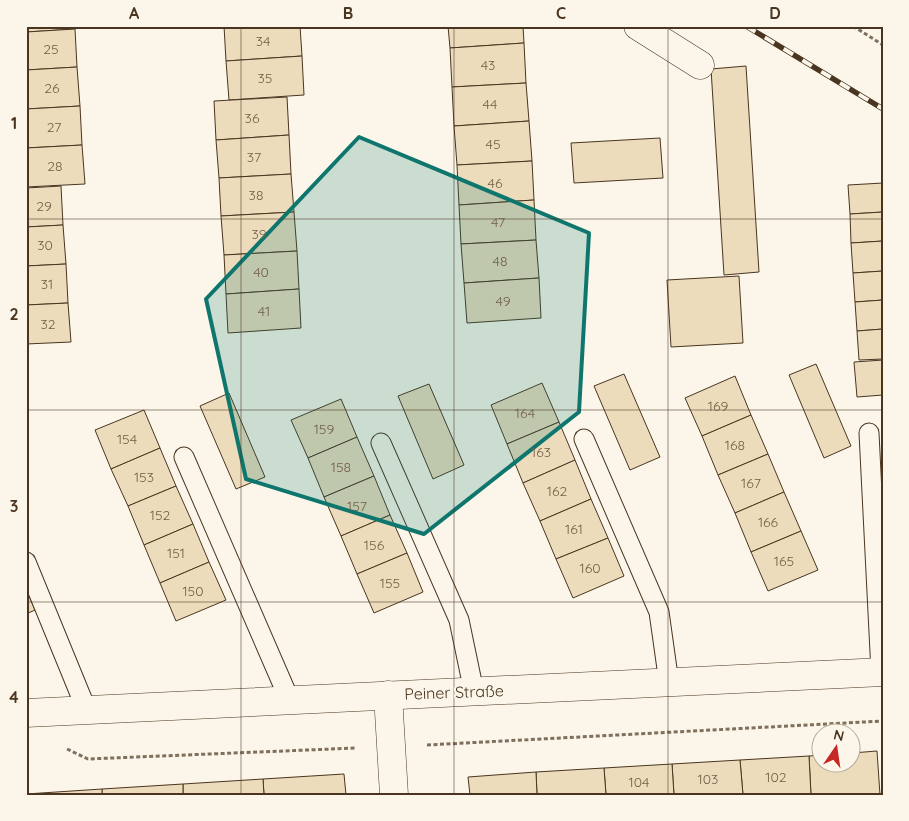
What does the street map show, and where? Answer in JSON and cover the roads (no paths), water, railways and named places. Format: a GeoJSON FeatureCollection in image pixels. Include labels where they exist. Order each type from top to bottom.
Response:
{"type":"FeatureCollection","features":[{"type":"Feature","properties":{"kind":"main road"},"geometry":{"type":"LineString","coordinates":[[638,26],[700,65]]}},
{"type":"Feature","properties":{"kind":"main road","name":"Peiner Straße"},"geometry":{"type":"LineString","coordinates":[[26,713],[882,672]]}},
{"type":"Feature","properties":{"kind":"main road"},"geometry":{"type":"LineString","coordinates":[[388,695],[394,795]]}},
{"type":"Feature","properties":{"kind":"lane"},"geometry":{"type":"LineString","coordinates":[[869,433],[882,672]]}},
{"type":"Feature","properties":{"kind":"lane"},"geometry":{"type":"LineString","coordinates":[[584,439],[659,612],[669,683]]}},
{"type":"Feature","properties":{"kind":"lane"},"geometry":{"type":"LineString","coordinates":[[381,443],[459,620],[474,692]]}},
{"type":"Feature","properties":{"kind":"lane"},"geometry":{"type":"LineString","coordinates":[[184,457],[290,701]]}},
{"type":"Feature","properties":{"kind":"lane"},"geometry":{"type":"LineString","coordinates":[[26,562],[87,711]]}},
{"type":"Feature","properties":{"kind":"railway"},"geometry":{"type":"LineString","coordinates":[[746,26],[883,109]]}}]}
